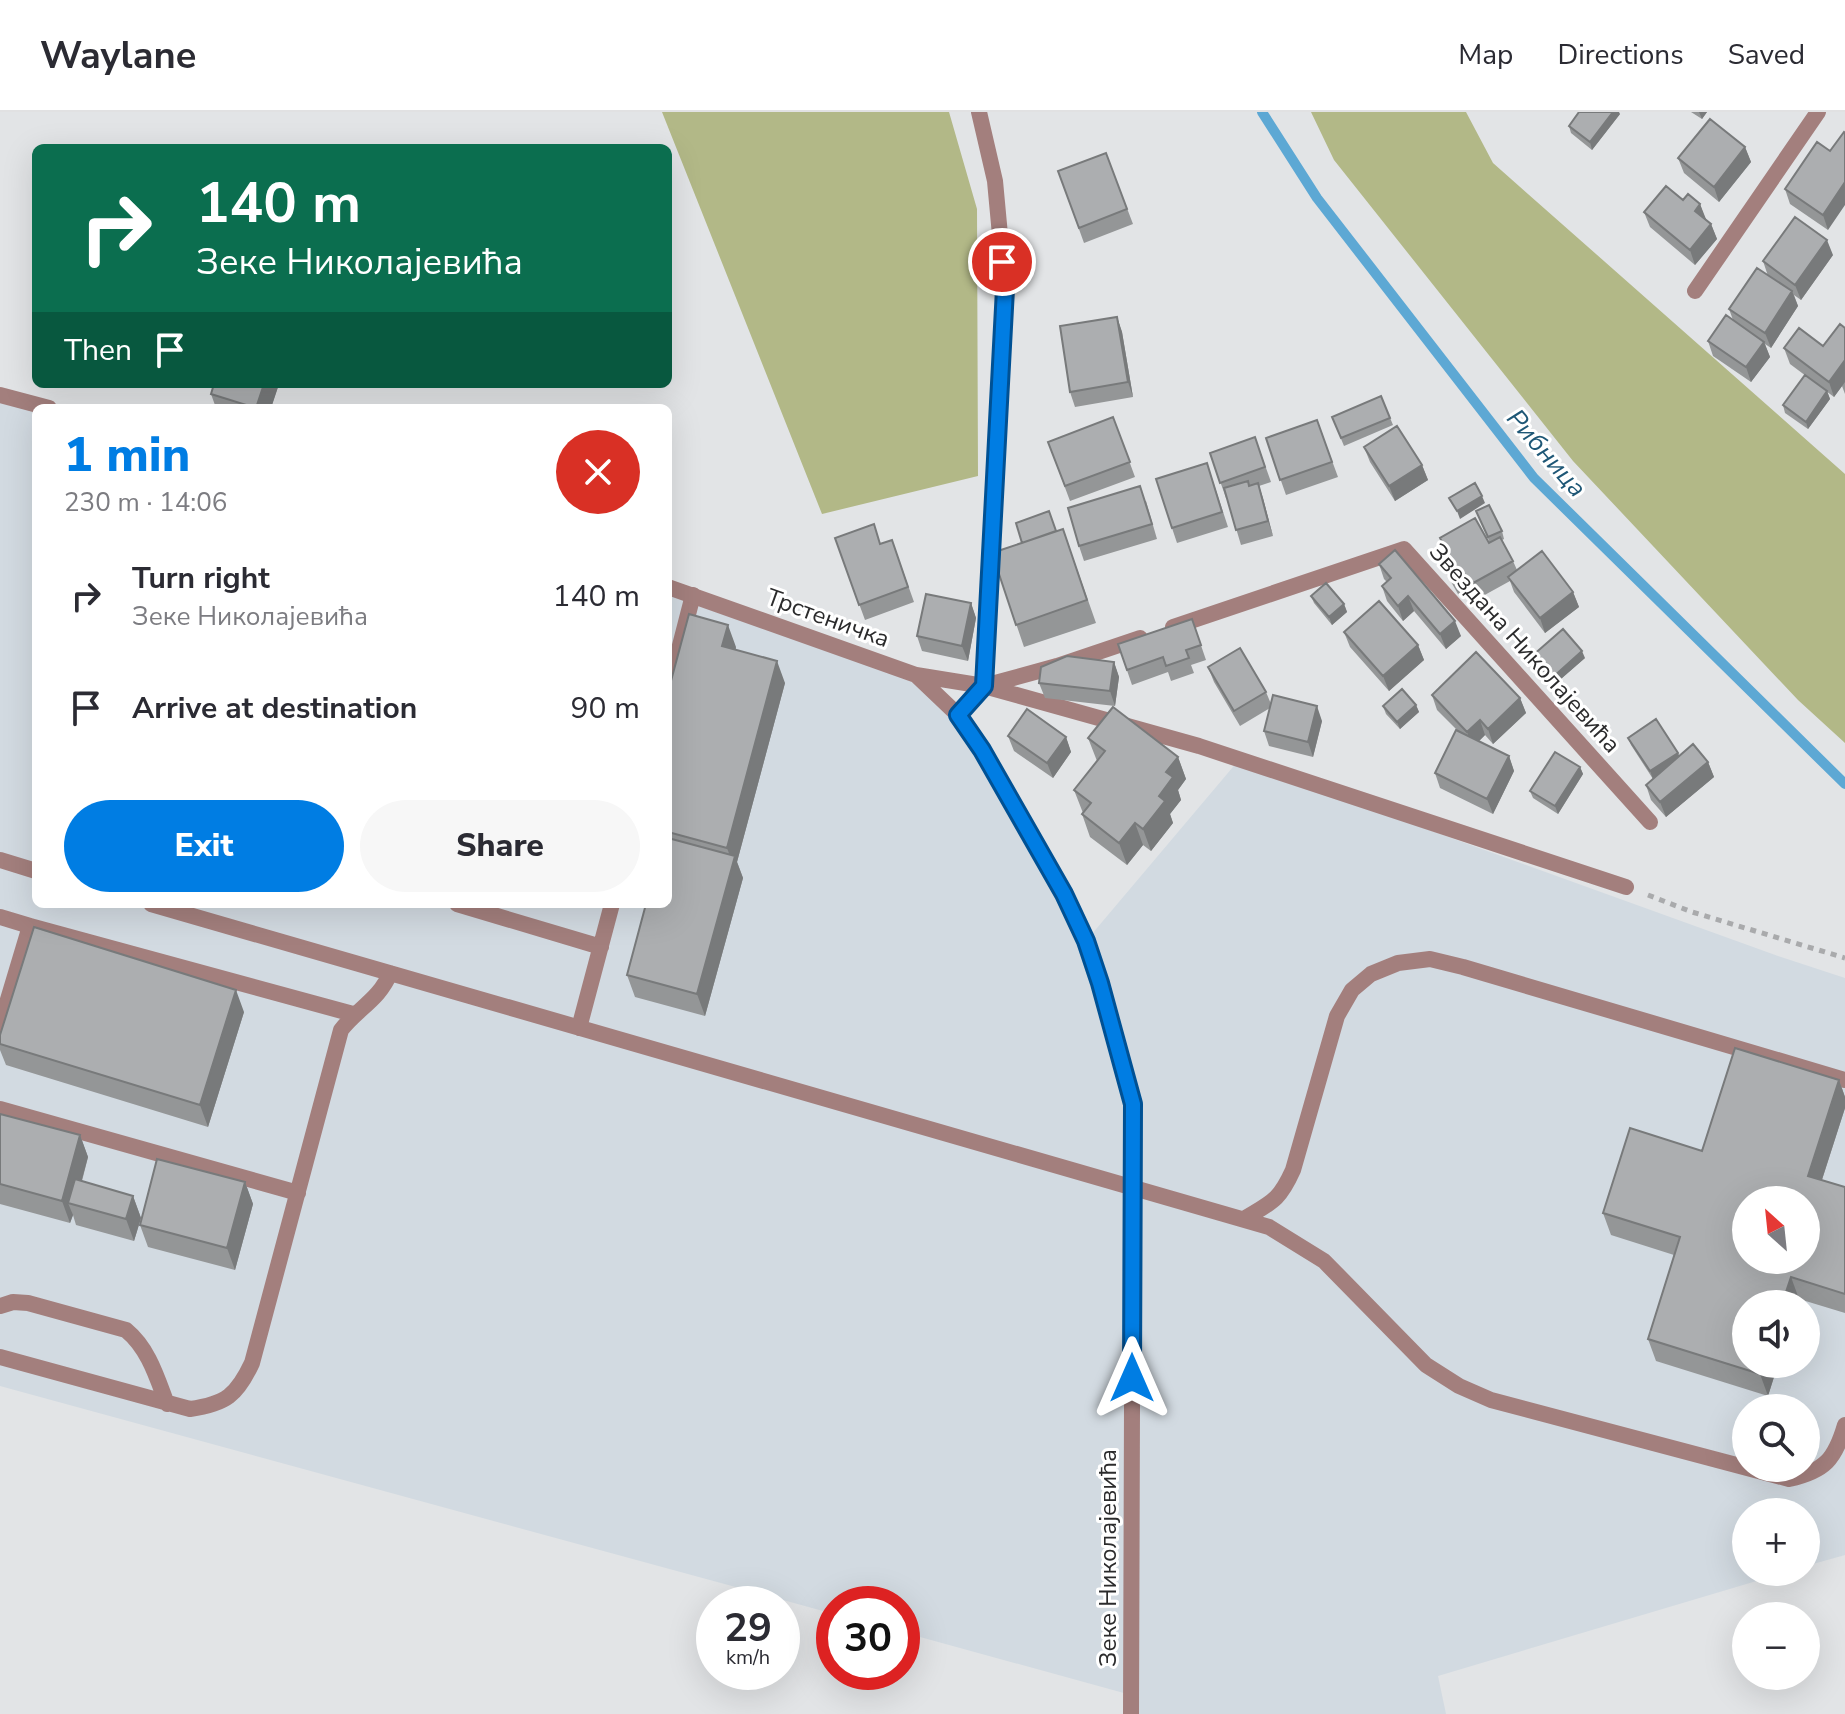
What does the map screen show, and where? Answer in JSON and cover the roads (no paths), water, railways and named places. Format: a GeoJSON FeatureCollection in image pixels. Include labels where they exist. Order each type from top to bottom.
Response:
{"type":"FeatureCollection","features":[{"type":"Feature","properties":{"kind":"street"},"geometry":{"type":"LineString","coordinates":[[958,715],[984,686],[1005,289],[995,181],[979,112]]}},
{"type":"Feature","properties":{"kind":"street"},"geometry":{"type":"LineString","coordinates":[[1695,291],[1818,112]]}},
{"type":"Feature","properties":{"kind":"street"},"geometry":{"type":"LineString","coordinates":[[2,401],[32,405]]}},
{"type":"Feature","properties":{"kind":"street","name":"Звездана Николајевића"},"geometry":{"type":"LineString","coordinates":[[984,686],[1057,666],[1404,549],[1650,822]]}},
{"type":"Feature","properties":{"kind":"street","name":"Трстеничка"},"geometry":{"type":"LineString","coordinates":[[672,588],[916,675],[958,715]]}},
{"type":"Feature","properties":{"kind":"street"},"geometry":{"type":"LineString","coordinates":[[674,649],[693,595]]}},
{"type":"Feature","properties":{"kind":"street","name":"Звездана Николајевића"},"geometry":{"type":"LineString","coordinates":[[916,675],[984,686],[1199,746],[1626,887]]}},
{"type":"Feature","properties":{"kind":"street","name":"Зеке Николајевића"},"geometry":{"type":"LineString","coordinates":[[958,715],[982,750],[1064,894],[1086,941],[1133,1104],[1131,1714]]}},
{"type":"Feature","properties":{"kind":"street"},"geometry":{"type":"LineString","coordinates":[[0,860],[32,870]]}},
{"type":"Feature","properties":{"kind":"street"},"geometry":{"type":"LineString","coordinates":[[165,908],[1269,1227],[1324,1261],[1426,1365],[1459,1386],[1491,1400],[1789,1479],[1811,1474],[1829,1462],[1840,1444],[1845,1425]]}},
{"type":"Feature","properties":{"kind":"street"},"geometry":{"type":"LineString","coordinates":[[470,908],[601,947]]}},
{"type":"Feature","properties":{"kind":"street"},"geometry":{"type":"LineString","coordinates":[[579,1028],[611,908]]}},
{"type":"Feature","properties":{"kind":"street"},"geometry":{"type":"LineString","coordinates":[[0,917],[353,1014]]}},
{"type":"Feature","properties":{"kind":"street"},"geometry":{"type":"LineString","coordinates":[[0,1026],[30,926]]}},
{"type":"Feature","properties":{"kind":"street"},"geometry":{"type":"LineString","coordinates":[[1244,1219],[1273,1203],[1285,1187],[1293,1170],[1337,1016],[1352,990],[1371,974],[1398,963],[1430,959],[1463,967],[1845,1080]]}},
{"type":"Feature","properties":{"kind":"street"},"geometry":{"type":"LineString","coordinates":[[0,1357],[190,1409],[212,1406],[230,1397],[243,1383],[252,1363],[341,1030],[353,1014],[377,997],[390,973]]}},
{"type":"Feature","properties":{"kind":"street"},"geometry":{"type":"LineString","coordinates":[[0,1109],[298,1193]]}},
{"type":"Feature","properties":{"kind":"street"},"geometry":{"type":"LineString","coordinates":[[0,1306],[13,1302],[28,1303],[126,1330],[138,1340],[147,1355],[167,1404]]}},
{"type":"Feature","properties":{"kind":"waterway","name":"Рибница"},"geometry":{"type":"LineString","coordinates":[[1262,112],[1317,198],[1534,478],[1845,784]]}}]}
